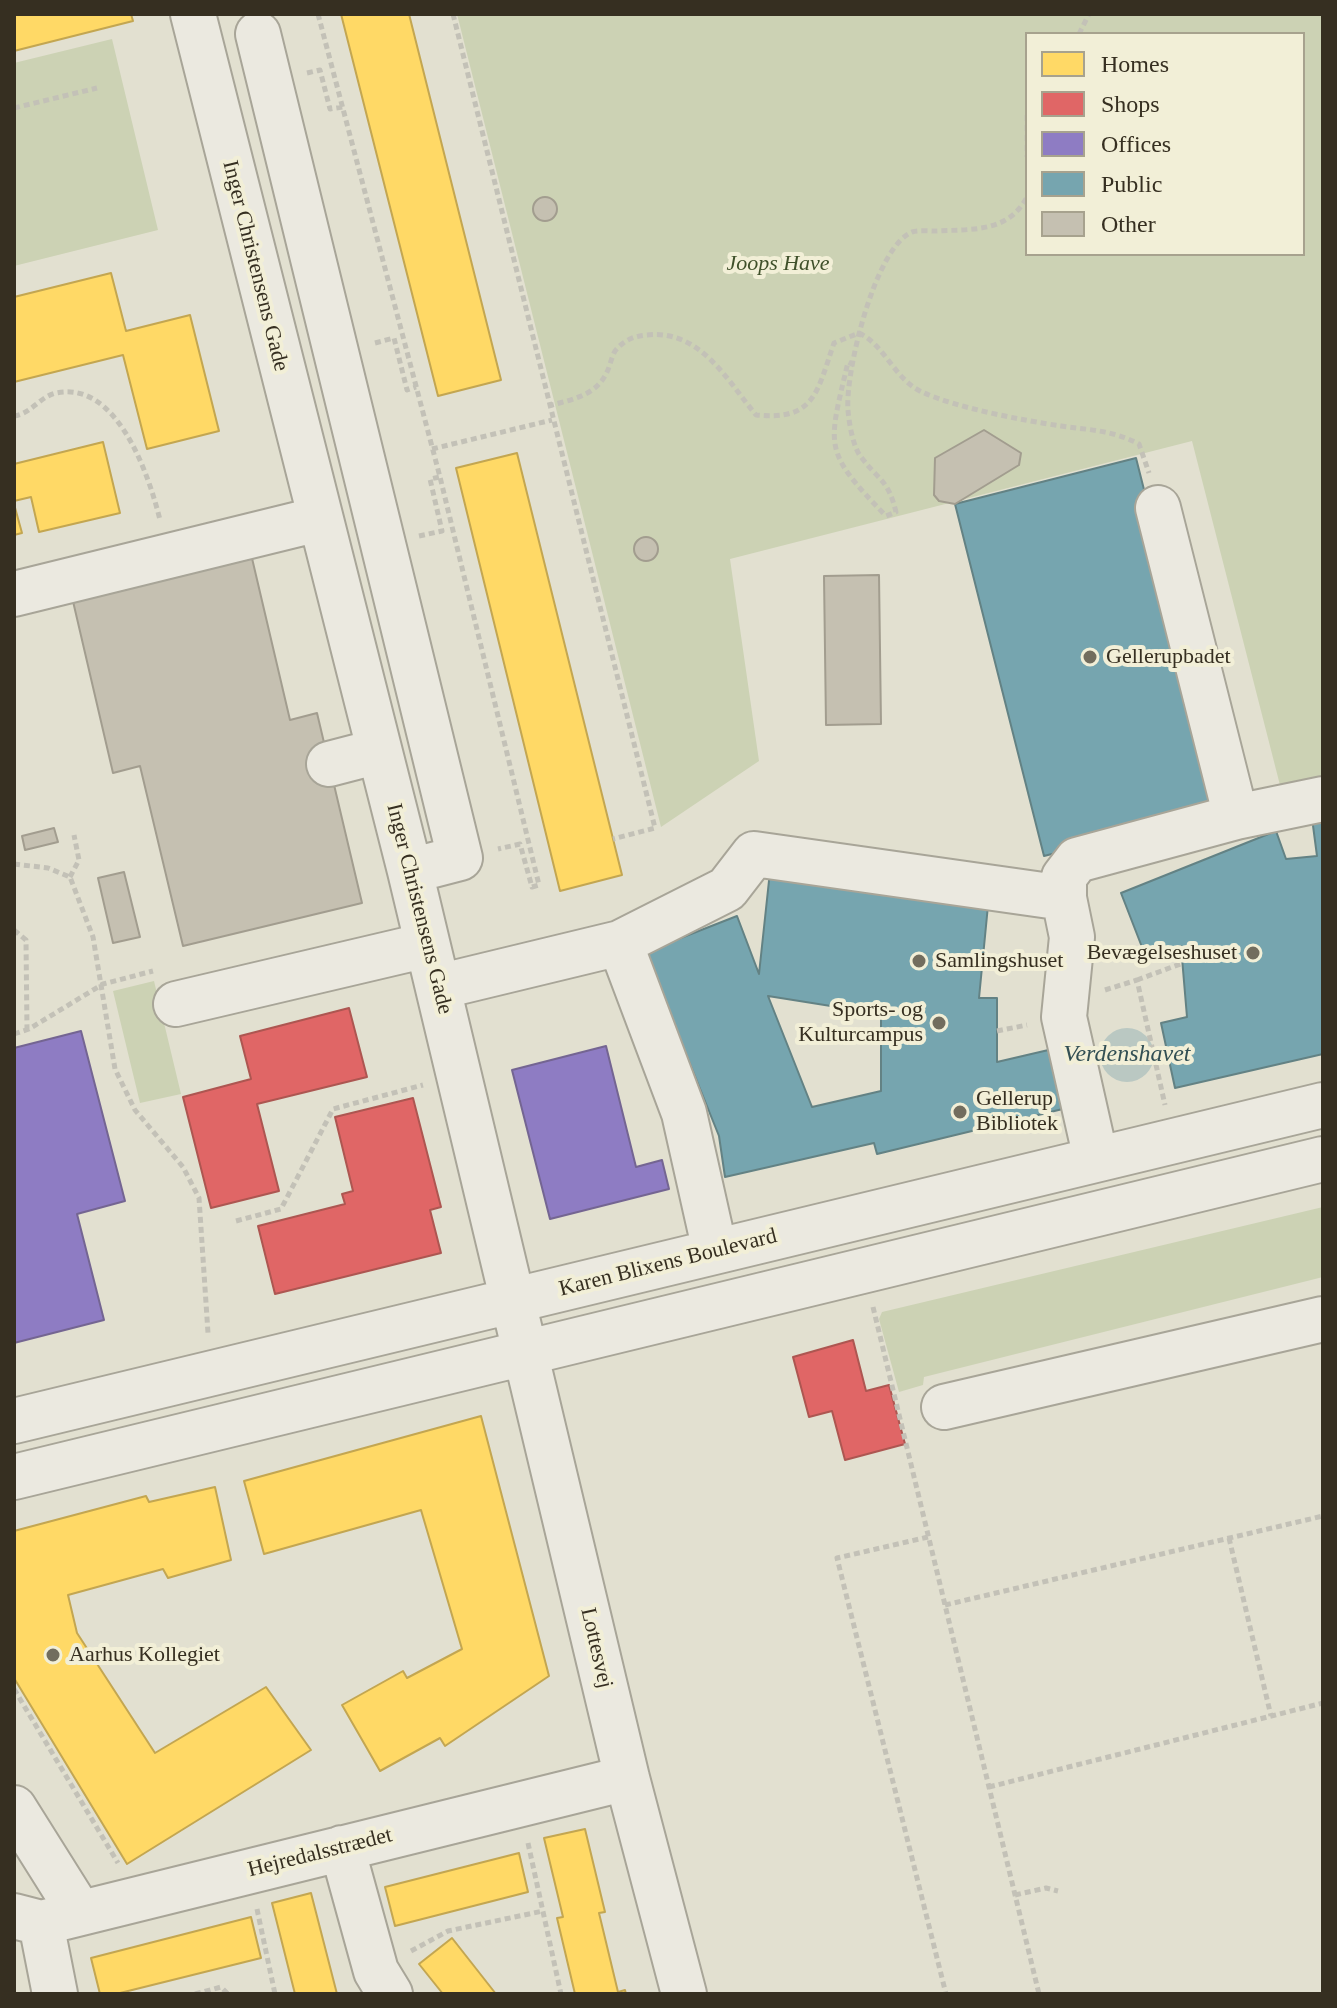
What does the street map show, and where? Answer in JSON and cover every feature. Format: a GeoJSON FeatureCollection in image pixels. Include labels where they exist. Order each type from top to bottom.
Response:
{"type":"FeatureCollection","features":[{"type":"Feature","properties":{"kind":"street","name":"Inger Christensens Gade"},"geometry":{"type":"LineString","coordinates":[[193,14],[410,871],[513,1301]]}},
{"type":"Feature","properties":{"kind":"street"},"geometry":{"type":"LineString","coordinates":[[258,34],[460,858],[410,871]]}},
{"type":"Feature","properties":{"kind":"street"},"geometry":{"type":"LineString","coordinates":[[280,367],[334,353]]}},
{"type":"Feature","properties":{"kind":"street"},"geometry":{"type":"LineString","coordinates":[[1158,508],[1236,817]]}},
{"type":"Feature","properties":{"kind":"street"},"geometry":{"type":"LineString","coordinates":[[14,594],[319,519]]}},
{"type":"Feature","properties":{"kind":"street"},"geometry":{"type":"LineString","coordinates":[[329,764],[379,751]]}},
{"type":"Feature","properties":{"kind":"street"},"geometry":{"type":"LineString","coordinates":[[1096,1159],[1064,1017],[1072,937],[1064,898],[1064,877],[1077,860],[1236,817],[1323,799]]}},
{"type":"Feature","properties":{"kind":"street"},"geometry":{"type":"LineString","coordinates":[[438,987],[620,943],[727,889],[754,854],[1064,898]]}},
{"type":"Feature","properties":{"kind":"street"},"geometry":{"type":"LineString","coordinates":[[620,943],[684,1113],[715,1251]]}},
{"type":"Feature","properties":{"kind":"street"},"geometry":{"type":"LineString","coordinates":[[176,1004],[427,945]]}},
{"type":"Feature","properties":{"kind":"street","name":"Karen Blixens Boulevard"},"geometry":{"type":"LineString","coordinates":[[14,1421],[1323,1105]]}},
{"type":"Feature","properties":{"kind":"street"},"geometry":{"type":"LineString","coordinates":[[14,1477],[1323,1159]]}},
{"type":"Feature","properties":{"kind":"street","name":"Lottesvej"},"geometry":{"type":"LineString","coordinates":[[513,1301],[627,1778],[684,1994]]}},
{"type":"Feature","properties":{"kind":"street"},"geometry":{"type":"LineString","coordinates":[[944,1407],[1323,1319]]}},
{"type":"Feature","properties":{"kind":"street","name":"Hejredalsstrædet"},"geometry":{"type":"LineString","coordinates":[[45,1917],[130,1900],[627,1778]]}},
{"type":"Feature","properties":{"kind":"street"},"geometry":{"type":"LineString","coordinates":[[14,1808],[45,1917],[55,1994]]}},
{"type":"Feature","properties":{"kind":"street"},"geometry":{"type":"LineString","coordinates":[[342,1848],[383,1982]]}},
{"type":"Feature","properties":{"kind":"path"},"geometry":{"type":"LineString","coordinates":[[318,14],[440,477],[539,885],[532,887],[520,844]]}},
{"type":"Feature","properties":{"kind":"path"},"geometry":{"type":"LineString","coordinates":[[453,14],[655,828],[613,839]]}},
{"type":"Feature","properties":{"kind":"path"},"geometry":{"type":"LineString","coordinates":[[1080,32],[1089,14]]}},
{"type":"Feature","properties":{"kind":"path"},"geometry":{"type":"LineString","coordinates":[[320,70],[330,109],[343,107]]}},
{"type":"Feature","properties":{"kind":"path"},"geometry":{"type":"LineString","coordinates":[[14,108],[97,88]]}},
{"type":"Feature","properties":{"kind":"path"},"geometry":{"type":"LineString","coordinates":[[854,365],[848,362],[832,431],[839,462],[886,516],[896,512],[890,488],[858,454],[848,409],[859,333],[880,269],[893,246],[913,232],[997,226],[1020,211],[1025,201]]}},
{"type":"Feature","properties":{"kind":"path"},"geometry":{"type":"LineString","coordinates":[[548,406],[586,395],[599,385],[614,352],[628,338],[650,334],[676,337],[698,347],[756,415],[785,418],[806,408],[821,380],[834,343],[859,333],[868,337],[900,376],[921,391],[1015,417],[1100,428],[1139,444],[1158,508]]}},
{"type":"Feature","properties":{"kind":"path"},"geometry":{"type":"LineString","coordinates":[[394,338],[407,390],[416,387]]}},
{"type":"Feature","properties":{"kind":"path"},"geometry":{"type":"LineString","coordinates":[[14,416],[28,412],[56,393],[88,394],[98,401],[142,460],[169,556]]}},
{"type":"Feature","properties":{"kind":"path"},"geometry":{"type":"LineString","coordinates":[[432,449],[552,420]]}},
{"type":"Feature","properties":{"kind":"path"},"geometry":{"type":"LineString","coordinates":[[440,477],[430,479],[442,531]]}},
{"type":"Feature","properties":{"kind":"path"},"geometry":{"type":"LineString","coordinates":[[70,877],[79,860],[74,835]]}},
{"type":"Feature","properties":{"kind":"path"},"geometry":{"type":"LineString","coordinates":[[14,864],[48,868],[70,877],[93,937],[115,1069],[135,1110],[183,1167],[199,1198],[211,1374]]}},
{"type":"Feature","properties":{"kind":"path"},"geometry":{"type":"LineString","coordinates":[[14,930],[26,940],[27,1030]]}},
{"type":"Feature","properties":{"kind":"path"},"geometry":{"type":"LineString","coordinates":[[1065,1002],[1183,963]]}},
{"type":"Feature","properties":{"kind":"path"},"geometry":{"type":"LineString","coordinates":[[1137,980],[1172,1141]]}},
{"type":"Feature","properties":{"kind":"path"},"geometry":{"type":"LineString","coordinates":[[14,1034],[27,1030],[103,984]]}},
{"type":"Feature","properties":{"kind":"path"},"geometry":{"type":"LineString","coordinates":[[236,1221],[281,1209],[333,1109],[459,1075]]}},
{"type":"Feature","properties":{"kind":"path"},"geometry":{"type":"LineString","coordinates":[[872,1306],[1039,1994]]}},
{"type":"Feature","properties":{"kind":"path"},"geometry":{"type":"LineString","coordinates":[[945,1605],[1323,1516]]}},
{"type":"Feature","properties":{"kind":"path"},"geometry":{"type":"LineString","coordinates":[[928,1537],[837,1558],[946,1994]]}},
{"type":"Feature","properties":{"kind":"path"},"geometry":{"type":"LineString","coordinates":[[1229,1538],[1271,1716]]}},
{"type":"Feature","properties":{"kind":"path"},"geometry":{"type":"LineString","coordinates":[[14,1689],[121,1867],[130,1900]]}},
{"type":"Feature","properties":{"kind":"path"},"geometry":{"type":"LineString","coordinates":[[989,1787],[1323,1703]]}},
{"type":"Feature","properties":{"kind":"path"},"geometry":{"type":"LineString","coordinates":[[522,1803],[561,1994]]}},
{"type":"Feature","properties":{"kind":"path"},"geometry":{"type":"LineString","coordinates":[[250,1871],[275,1994]]}},
{"type":"Feature","properties":{"kind":"path"},"geometry":{"type":"LineString","coordinates":[[1015,1895],[1046,1888],[1058,1891]]}},
{"type":"Feature","properties":{"kind":"path"},"geometry":{"type":"LineString","coordinates":[[383,1982],[448,1931],[543,1911]]}},
{"type":"Feature","properties":{"kind":"path"},"geometry":{"type":"LineString","coordinates":[[195,1994],[221,1987],[228,1994]]}},
{"type":"Feature","properties":{"kind":"green space","name":"Joops Have"},"geometry":{"type":"Polygon","coordinates":[[[457,14],[1323,14],[1323,783],[1282,793],[1192,441],[730,559],[759,761],[661,827],[457,14]]]}},
{"type":"Feature","properties":{"kind":"green space"},"geometry":{"type":"Polygon","coordinates":[[[112,39],[158,230],[14,266],[14,63],[112,39]]]}},
{"type":"Feature","properties":{"kind":"green space"},"geometry":{"type":"Polygon","coordinates":[[[154,981],[181,1094],[140,1103],[113,991],[154,981]]]}},
{"type":"Feature","properties":{"kind":"green space"},"geometry":{"type":"Polygon","coordinates":[[[1323,1207],[1323,1277],[924,1377],[923,1385],[899,1392],[879,1319],[882,1312],[1323,1207]]]}},
{"type":"Feature","properties":{"kind":"water","name":"Verdenshavet"},"geometry":{"type":"Polygon","coordinates":[[[1127,1028],[1146,1036],[1154,1055],[1146,1074],[1127,1082],[1108,1074],[1100,1055],[1108,1036],[1127,1028]]]}},
{"type":"Feature","properties":{"kind":"building: Homes"},"geometry":{"type":"Polygon","coordinates":[[[14,14],[131,14],[133,21],[14,51],[14,14]]]}},
{"type":"Feature","properties":{"kind":"building: Homes"},"geometry":{"type":"Polygon","coordinates":[[[341,14],[409,14],[501,380],[438,396],[341,14]]]}},
{"type":"Feature","properties":{"kind":"building: Homes"},"geometry":{"type":"Polygon","coordinates":[[[111,273],[126,331],[190,315],[219,431],[147,449],[123,355],[14,382],[14,297],[111,273]]]}},
{"type":"Feature","properties":{"kind":"building: Homes"},"geometry":{"type":"Polygon","coordinates":[[[103,442],[120,513],[39,532],[31,497],[14,501],[14,464],[103,442]]]}},
{"type":"Feature","properties":{"kind":"building: Homes"},"geometry":{"type":"Polygon","coordinates":[[[517,453],[622,875],[560,891],[456,468],[517,453]]]}},
{"type":"Feature","properties":{"kind":"building: Homes"},"geometry":{"type":"Polygon","coordinates":[[[14,504],[22,533],[14,535],[14,504]]]}},
{"type":"Feature","properties":{"kind":"building: Homes"},"geometry":{"type":"Polygon","coordinates":[[[481,1416],[549,1676],[445,1746],[440,1738],[380,1771],[342,1705],[403,1671],[407,1678],[462,1649],[421,1510],[264,1554],[244,1481],[481,1416]]]}},
{"type":"Feature","properties":{"kind":"building: Homes","name":"Aarhus Kollegiet"},"geometry":{"type":"Polygon","coordinates":[[[215,1487],[231,1560],[168,1578],[163,1569],[68,1595],[77,1633],[155,1753],[266,1687],[311,1750],[127,1864],[14,1678],[14,1531],[146,1496],[149,1502],[215,1487]]]}},
{"type":"Feature","properties":{"kind":"building: Homes"},"geometry":{"type":"Polygon","coordinates":[[[585,1829],[605,1912],[599,1913],[618,1992],[625,1990],[626,1994],[575,1994],[557,1918],[563,1917],[544,1838],[585,1829]]]}},
{"type":"Feature","properties":{"kind":"building: Homes"},"geometry":{"type":"Polygon","coordinates":[[[519,1853],[528,1892],[395,1926],[385,1887],[519,1853]]]}},
{"type":"Feature","properties":{"kind":"building: Homes"},"geometry":{"type":"Polygon","coordinates":[[[311,1893],[337,1994],[295,1994],[272,1903],[311,1893]]]}},
{"type":"Feature","properties":{"kind":"building: Homes"},"geometry":{"type":"Polygon","coordinates":[[[251,1917],[261,1958],[116,1994],[100,1994],[91,1958],[251,1917]]]}},
{"type":"Feature","properties":{"kind":"building: Homes"},"geometry":{"type":"Polygon","coordinates":[[[452,1938],[496,1994],[443,1994],[419,1964],[452,1938]]]}},
{"type":"Feature","properties":{"kind":"building: Shops"},"geometry":{"type":"Polygon","coordinates":[[[349,1008],[367,1077],[257,1104],[279,1191],[211,1208],[183,1097],[251,1079],[240,1036],[349,1008]]]}},
{"type":"Feature","properties":{"kind":"building: Shops"},"geometry":{"type":"Polygon","coordinates":[[[413,1098],[441,1207],[430,1210],[441,1253],[275,1294],[258,1226],[345,1204],[342,1194],[353,1191],[335,1117],[413,1098]]]}},
{"type":"Feature","properties":{"kind":"building: Shops"},"geometry":{"type":"Polygon","coordinates":[[[853,1340],[866,1391],[889,1385],[905,1444],[845,1460],[832,1411],[809,1417],[793,1357],[853,1340]]]}},
{"type":"Feature","properties":{"kind":"building: Offices"},"geometry":{"type":"Polygon","coordinates":[[[81,1031],[125,1201],[77,1214],[104,1320],[14,1343],[14,1048],[81,1031]]]}},
{"type":"Feature","properties":{"kind":"building: Offices"},"geometry":{"type":"Polygon","coordinates":[[[606,1046],[636,1167],[662,1160],[669,1189],[550,1219],[512,1070],[606,1046]]]}},
{"type":"Feature","properties":{"kind":"building: Public","name":"Gellerupbadet"},"geometry":{"type":"Polygon","coordinates":[[[1136,458],[1225,810],[1044,856],[955,504],[1136,458]]]}},
{"type":"Feature","properties":{"kind":"building: Public","name":"Bevægelseshuset"},"geometry":{"type":"Polygon","coordinates":[[[1323,817],[1323,1054],[1175,1088],[1161,1023],[1187,1017],[1181,946],[1147,960],[1121,893],[1276,831],[1286,859],[1317,856],[1312,818],[1323,817]]]}},
{"type":"Feature","properties":{"kind":"building: Public","name":"Sports- og Kulturcampus"},"geometry":{"type":"Polygon","coordinates":[[[771,862],[989,895],[979,998],[997,998],[997,1062],[1057,1048],[1071,1107],[877,1154],[874,1143],[725,1177],[719,1136],[645,952],[737,916],[759,974],[771,862]],[[768,996],[812,1107],[881,1091],[881,1014],[768,996]]]}},
{"type":"Feature","properties":{"kind":"building: Other"},"geometry":{"type":"Polygon","coordinates":[[[545,197],[556,204],[557,209],[550,220],[545,221],[534,214],[533,209],[540,198],[545,197]]]}},
{"type":"Feature","properties":{"kind":"building: Other"},"geometry":{"type":"Polygon","coordinates":[[[984,430],[1021,453],[1019,465],[955,504],[939,501],[934,495],[935,458],[984,430]]]}},
{"type":"Feature","properties":{"kind":"building: Other"},"geometry":{"type":"Polygon","coordinates":[[[646,537],[655,540],[658,549],[655,558],[646,561],[637,558],[634,549],[637,540],[646,537]]]}},
{"type":"Feature","properties":{"kind":"building: Other"},"geometry":{"type":"Polygon","coordinates":[[[251,554],[290,720],[317,713],[362,903],[183,946],[140,766],[113,773],[72,597],[251,554]]]}},
{"type":"Feature","properties":{"kind":"building: Other"},"geometry":{"type":"Polygon","coordinates":[[[879,575],[881,724],[826,725],[824,576],[879,575]]]}},
{"type":"Feature","properties":{"kind":"building: Other"},"geometry":{"type":"Polygon","coordinates":[[[54,828],[58,842],[25,850],[22,836],[54,828]]]}},
{"type":"Feature","properties":{"kind":"building: Other"},"geometry":{"type":"Polygon","coordinates":[[[124,872],[140,937],[113,943],[98,878],[124,872]]]}},
{"type":"Feature","properties":{"kind":"place","name":"Gellerupbadet"},"geometry":{"type":"Point","coordinates":[1090,657]}},
{"type":"Feature","properties":{"kind":"place","name":"Bevægelseshuset"},"geometry":{"type":"Point","coordinates":[1253,953]}},
{"type":"Feature","properties":{"kind":"place","name":"Samlingshuset"},"geometry":{"type":"Point","coordinates":[919,961]}},
{"type":"Feature","properties":{"kind":"place","name":"Sports- og Kulturcampus"},"geometry":{"type":"Point","coordinates":[939,1023]}},
{"type":"Feature","properties":{"kind":"place","name":"Gellerup Bibliotek"},"geometry":{"type":"Point","coordinates":[960,1112]}},
{"type":"Feature","properties":{"kind":"place","name":"Aarhus Kollegiet"},"geometry":{"type":"Point","coordinates":[53,1655]}}]}
